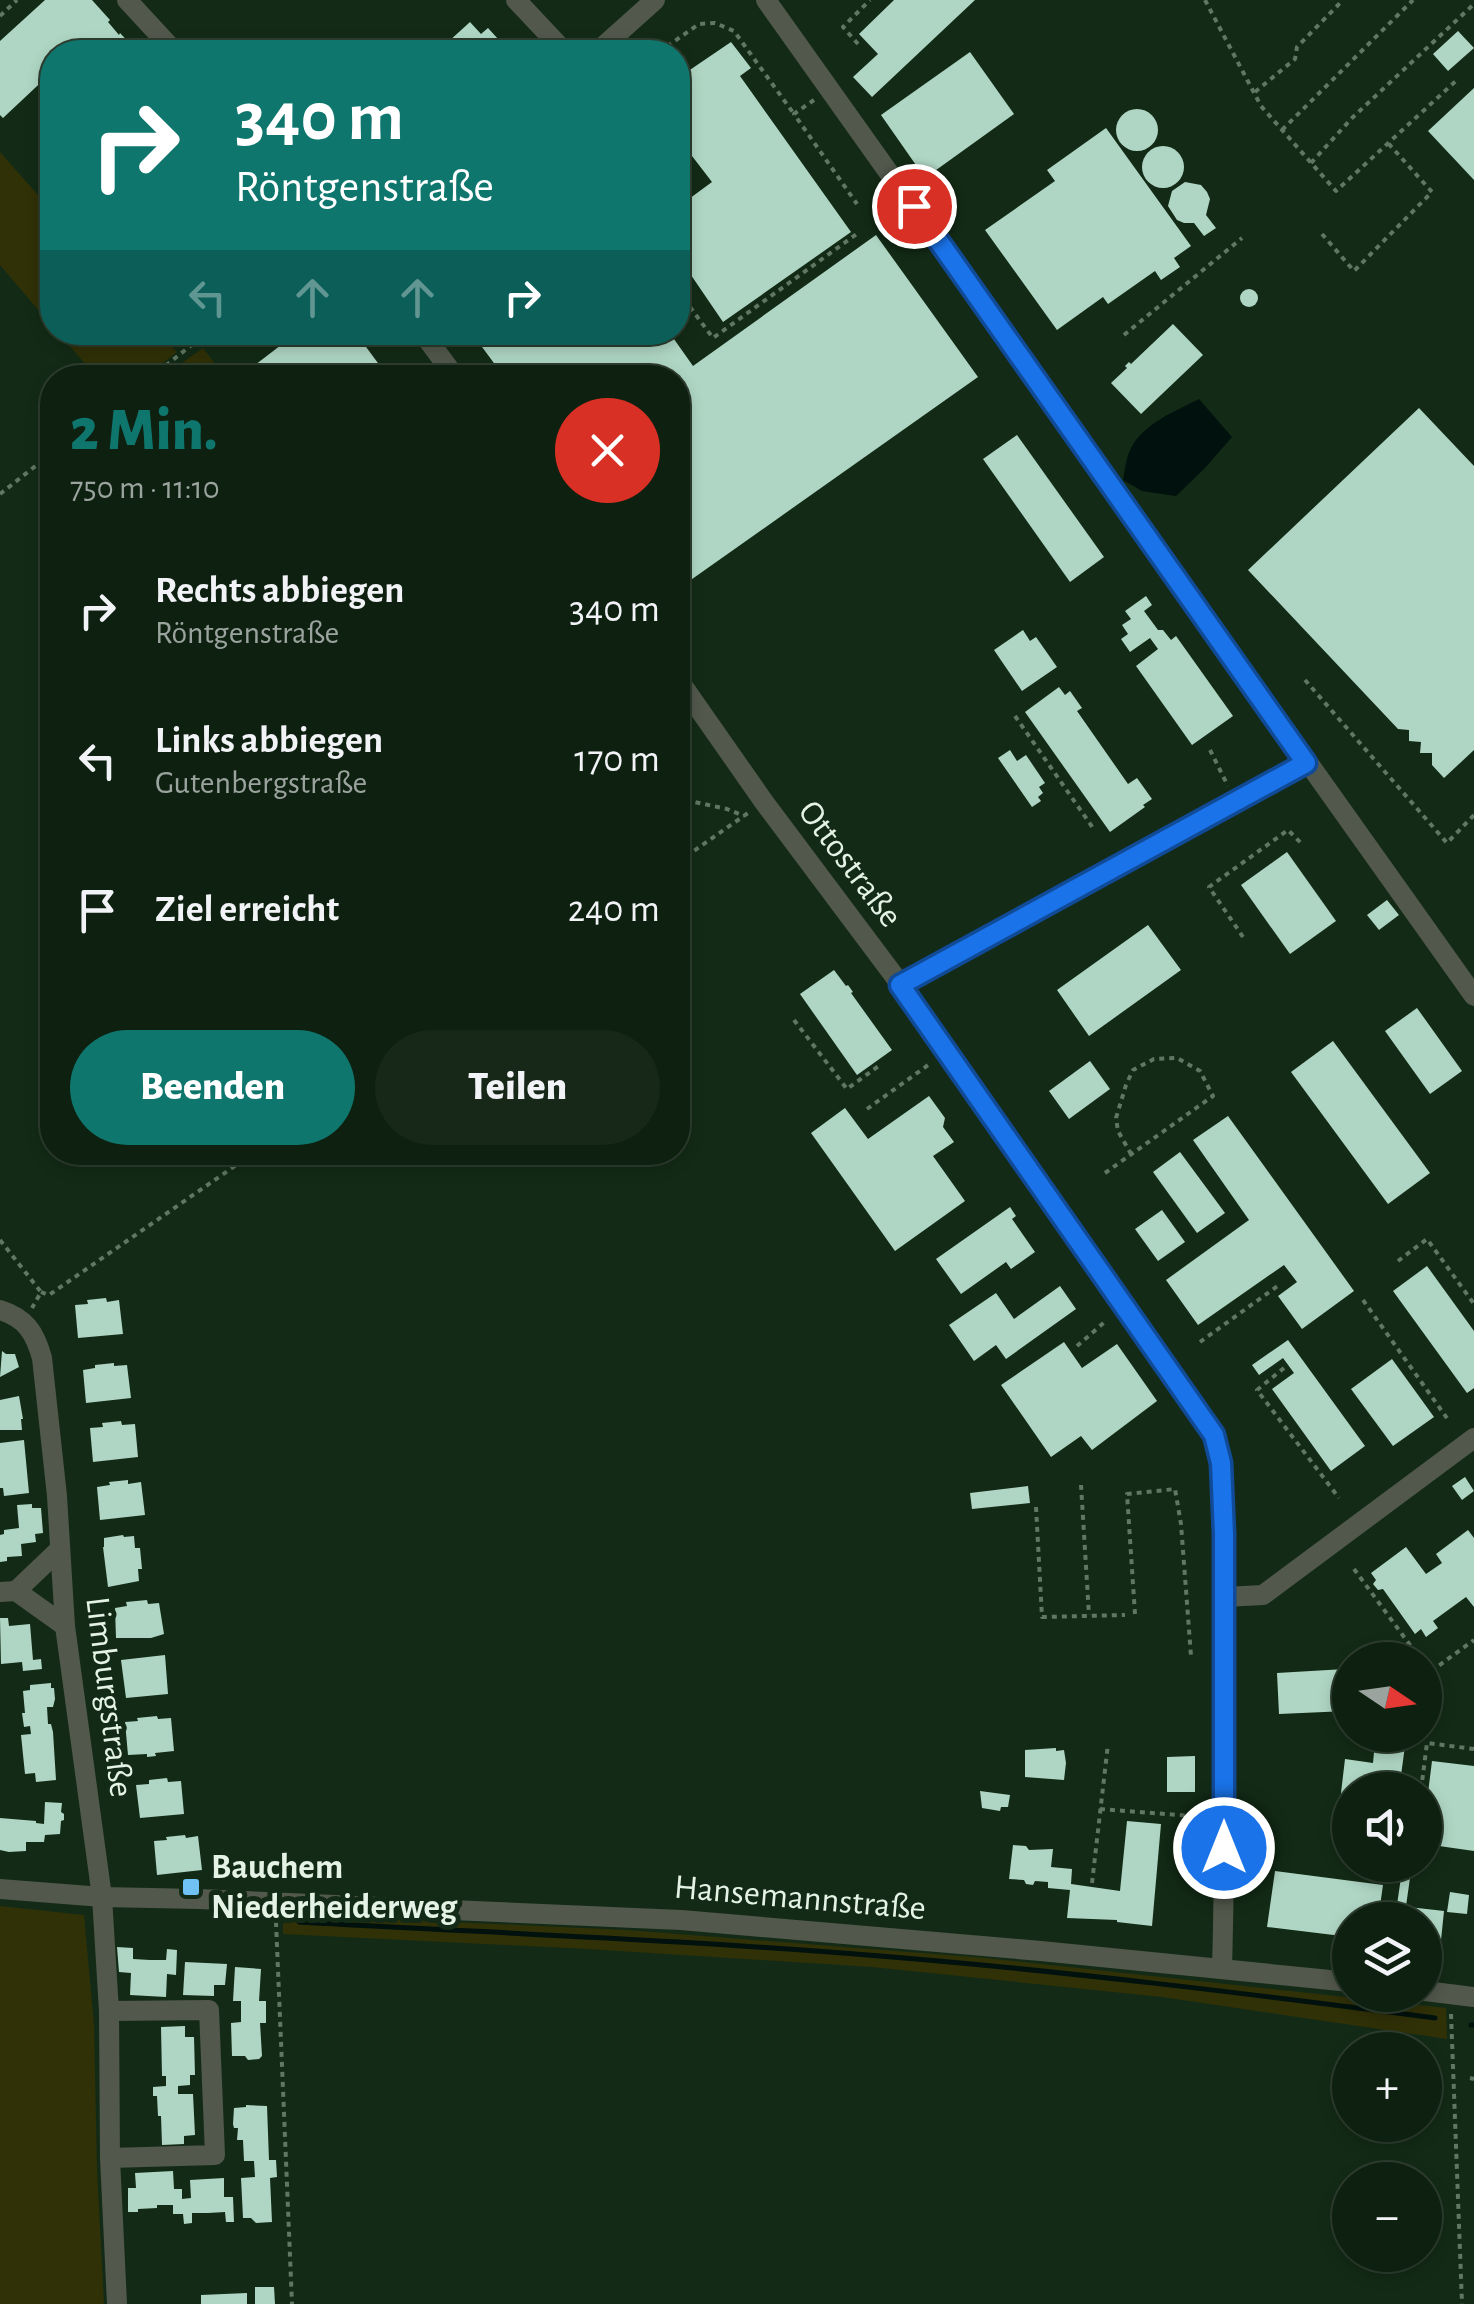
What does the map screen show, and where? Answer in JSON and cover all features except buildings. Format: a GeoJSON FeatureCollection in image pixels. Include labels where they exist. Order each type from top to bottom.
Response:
{"type":"FeatureCollection","features":[{"type":"Feature","properties":{"kind":"street"},"geometry":{"type":"LineString","coordinates":[[128,0],[163,40]]}},
{"type":"Feature","properties":{"kind":"street"},"geometry":{"type":"LineString","coordinates":[[516,0],[553,40]]}},
{"type":"Feature","properties":{"kind":"street"},"geometry":{"type":"LineString","coordinates":[[610,40],[655,0]]}},
{"type":"Feature","properties":{"kind":"street"},"geometry":{"type":"LineString","coordinates":[[766,0],[1474,996]]}},
{"type":"Feature","properties":{"kind":"street","name":"Ottostraße"},"geometry":{"type":"LineString","coordinates":[[690,697],[900,985],[1214,1435],[1221,1463],[1224,1534],[1222,1969]]}},
{"type":"Feature","properties":{"kind":"street"},"geometry":{"type":"LineString","coordinates":[[900,985],[1306,763]]}},
{"type":"Feature","properties":{"kind":"street"},"geometry":{"type":"LineString","coordinates":[[0,1310],[27,1325]]}},
{"type":"Feature","properties":{"kind":"street","name":"Limburgstraße"},"geometry":{"type":"LineString","coordinates":[[27,1325],[42,1358],[57,1496],[65,1626],[102,1897],[109,2011],[116,2304]]}},
{"type":"Feature","properties":{"kind":"street"},"geometry":{"type":"LineString","coordinates":[[1224,1597],[1262,1595],[1474,1438]]}},
{"type":"Feature","properties":{"kind":"street"},"geometry":{"type":"LineString","coordinates":[[60,1550],[8,1591],[65,1626]]}},
{"type":"Feature","properties":{"kind":"street","name":"Hansemannstraße"},"geometry":{"type":"LineString","coordinates":[[0,1889],[102,1897],[680,1920],[1332,1980]]}},
{"type":"Feature","properties":{"kind":"street"},"geometry":{"type":"LineString","coordinates":[[1442,1993],[1474,1998]]}},
{"type":"Feature","properties":{"kind":"street"},"geometry":{"type":"LineString","coordinates":[[109,2011],[209,2010],[215,2154],[110,2158]]}},
{"type":"Feature","properties":{"kind":"path"},"geometry":{"type":"LineString","coordinates":[[0,16],[17,0]]}},
{"type":"Feature","properties":{"kind":"path"},"geometry":{"type":"LineString","coordinates":[[858,44],[843,27],[870,0]]}},
{"type":"Feature","properties":{"kind":"path"},"geometry":{"type":"LineString","coordinates":[[1205,0],[1260,106],[1336,191],[1458,79]]}},
{"type":"Feature","properties":{"kind":"path"},"geometry":{"type":"LineString","coordinates":[[1254,94],[1295,59],[1296,47],[1343,0]]}},
{"type":"Feature","properties":{"kind":"path"},"geometry":{"type":"LineString","coordinates":[[1282,130],[1412,0]]}},
{"type":"Feature","properties":{"kind":"path"},"geometry":{"type":"LineString","coordinates":[[1312,164],[1352,118],[1474,4]]}},
{"type":"Feature","properties":{"kind":"path"},"geometry":{"type":"LineString","coordinates":[[676,40],[699,24],[715,23],[734,31],[858,204]]}},
{"type":"Feature","properties":{"kind":"path"},"geometry":{"type":"LineString","coordinates":[[794,114],[830,89]]}},
{"type":"Feature","properties":{"kind":"path"},"geometry":{"type":"LineString","coordinates":[[1322,234],[1354,271],[1432,192],[1388,143]]}},
{"type":"Feature","properties":{"kind":"path"},"geometry":{"type":"LineString","coordinates":[[690,307],[713,338],[858,233]]}},
{"type":"Feature","properties":{"kind":"path"},"geometry":{"type":"LineString","coordinates":[[1124,335],[1242,238]]}},
{"type":"Feature","properties":{"kind":"path"},"geometry":{"type":"LineString","coordinates":[[166,365],[192,345]]}},
{"type":"Feature","properties":{"kind":"path"},"geometry":{"type":"LineString","coordinates":[[0,494],[40,462]]}},
{"type":"Feature","properties":{"kind":"path"},"geometry":{"type":"LineString","coordinates":[[1305,680],[1448,843],[1474,815]]}},
{"type":"Feature","properties":{"kind":"path"},"geometry":{"type":"LineString","coordinates":[[1015,716],[1092,828]]}},
{"type":"Feature","properties":{"kind":"path"},"geometry":{"type":"LineString","coordinates":[[1210,750],[1236,802]]}},
{"type":"Feature","properties":{"kind":"path"},"geometry":{"type":"LineString","coordinates":[[690,801],[744,816]]}},
{"type":"Feature","properties":{"kind":"path"},"geometry":{"type":"LineString","coordinates":[[690,854],[764,802]]}},
{"type":"Feature","properties":{"kind":"path"},"geometry":{"type":"LineString","coordinates":[[1243,938],[1209,887],[1288,830],[1300,842]]}},
{"type":"Feature","properties":{"kind":"path"},"geometry":{"type":"LineString","coordinates":[[794,1020],[847,1089],[880,1066]]}},
{"type":"Feature","properties":{"kind":"path"},"geometry":{"type":"LineString","coordinates":[[867,1109],[947,1052]]}},
{"type":"Feature","properties":{"kind":"path"},"geometry":{"type":"LineString","coordinates":[[1105,1173],[1213,1096],[1200,1071],[1176,1058],[1154,1058],[1133,1070],[1116,1118],[1118,1131],[1131,1154]]}},
{"type":"Feature","properties":{"kind":"path"},"geometry":{"type":"LineString","coordinates":[[0,1240],[41,1292],[49,1295],[236,1165]]}},
{"type":"Feature","properties":{"kind":"path"},"geometry":{"type":"LineString","coordinates":[[1398,1260],[1427,1239],[1474,1304]]}},
{"type":"Feature","properties":{"kind":"path"},"geometry":{"type":"LineString","coordinates":[[1200,1342],[1280,1284]]}},
{"type":"Feature","properties":{"kind":"path"},"geometry":{"type":"LineString","coordinates":[[27,1325],[41,1292]]}},
{"type":"Feature","properties":{"kind":"path"},"geometry":{"type":"LineString","coordinates":[[1363,1300],[1449,1421]]}},
{"type":"Feature","properties":{"kind":"path"},"geometry":{"type":"LineString","coordinates":[[1077,1346],[1108,1320]]}},
{"type":"Feature","properties":{"kind":"path"},"geometry":{"type":"LineString","coordinates":[[1284,1368],[1257,1390],[1339,1498]]}},
{"type":"Feature","properties":{"kind":"path"},"geometry":{"type":"LineString","coordinates":[[1081,1485],[1089,1616]]}},
{"type":"Feature","properties":{"kind":"path"},"geometry":{"type":"LineString","coordinates":[[1135,1614],[1126,1494],[1174,1489],[1181,1524],[1191,1656]]}},
{"type":"Feature","properties":{"kind":"path"},"geometry":{"type":"LineString","coordinates":[[1036,1507],[1042,1618],[1126,1615]]}},
{"type":"Feature","properties":{"kind":"path"},"geometry":{"type":"LineString","coordinates":[[1354,1569],[1408,1642]]}},
{"type":"Feature","properties":{"kind":"path"},"geometry":{"type":"LineString","coordinates":[[1442,1663],[1474,1640]]}},
{"type":"Feature","properties":{"kind":"path"},"geometry":{"type":"LineString","coordinates":[[1423,1772],[1427,1743],[1474,1749]]}},
{"type":"Feature","properties":{"kind":"path"},"geometry":{"type":"LineString","coordinates":[[1092,1883],[1108,1744]]}},
{"type":"Feature","properties":{"kind":"path"},"geometry":{"type":"LineString","coordinates":[[1100,1810],[1225,1819]]}},
{"type":"Feature","properties":{"kind":"path"},"geometry":{"type":"LineString","coordinates":[[276,1902],[292,2304]]}},
{"type":"Feature","properties":{"kind":"path"},"geometry":{"type":"LineString","coordinates":[[1450,1994],[1462,2304]]}},
{"type":"Feature","properties":{"kind":"shaded area"},"geometry":{"type":"Polygon","coordinates":[[[0,152],[40,197],[40,312],[0,265],[0,152]]]}},
{"type":"Feature","properties":{"kind":"shaded area"},"geometry":{"type":"Polygon","coordinates":[[[69,345],[170,345],[177,352],[160,365],[86,365],[69,345]]]}},
{"type":"Feature","properties":{"kind":"shaded area"},"geometry":{"type":"Polygon","coordinates":[[[203,348],[216,365],[179,365],[203,348]]]}},
{"type":"Feature","properties":{"kind":"shaded area"},"geometry":{"type":"Polygon","coordinates":[[[1199,399],[1232,437],[1205,468],[1176,496],[1142,491],[1123,480],[1129,452],[1144,431],[1199,399]]]}},
{"type":"Feature","properties":{"kind":"shaded area"},"geometry":{"type":"Polygon","coordinates":[[[0,1906],[84,1915],[94,2025],[104,2304],[0,2304],[0,1906]]]}},
{"type":"Feature","properties":{"kind":"shaded area"},"geometry":{"type":"Polygon","coordinates":[[[299,1915],[626,1930],[986,1958],[1332,1996],[1332,2012],[1442,2012],[1442,2008],[1446,2008],[1447,2039],[1442,2038],[1442,2032],[1400,2032],[1162,1997],[872,1967],[283,1934],[283,1924],[299,1915]]]}},
{"type":"Feature","properties":{"kind":"waterway"},"geometry":{"type":"LineString","coordinates":[[299,1922],[880,1956],[1158,1984],[1435,2018]]}},
{"type":"Feature","properties":{"kind":"place","name":"Bauchem Niederheiderweg"},"geometry":{"type":"Point","coordinates":[191,1887]}},
{"type":"Feature","properties":{"kind":"route"},"geometry":{"type":"LineString","coordinates":[[914,206],[1306,763],[900,985],[1214,1435],[1221,1463],[1224,1534],[1224,1848]]}}]}
